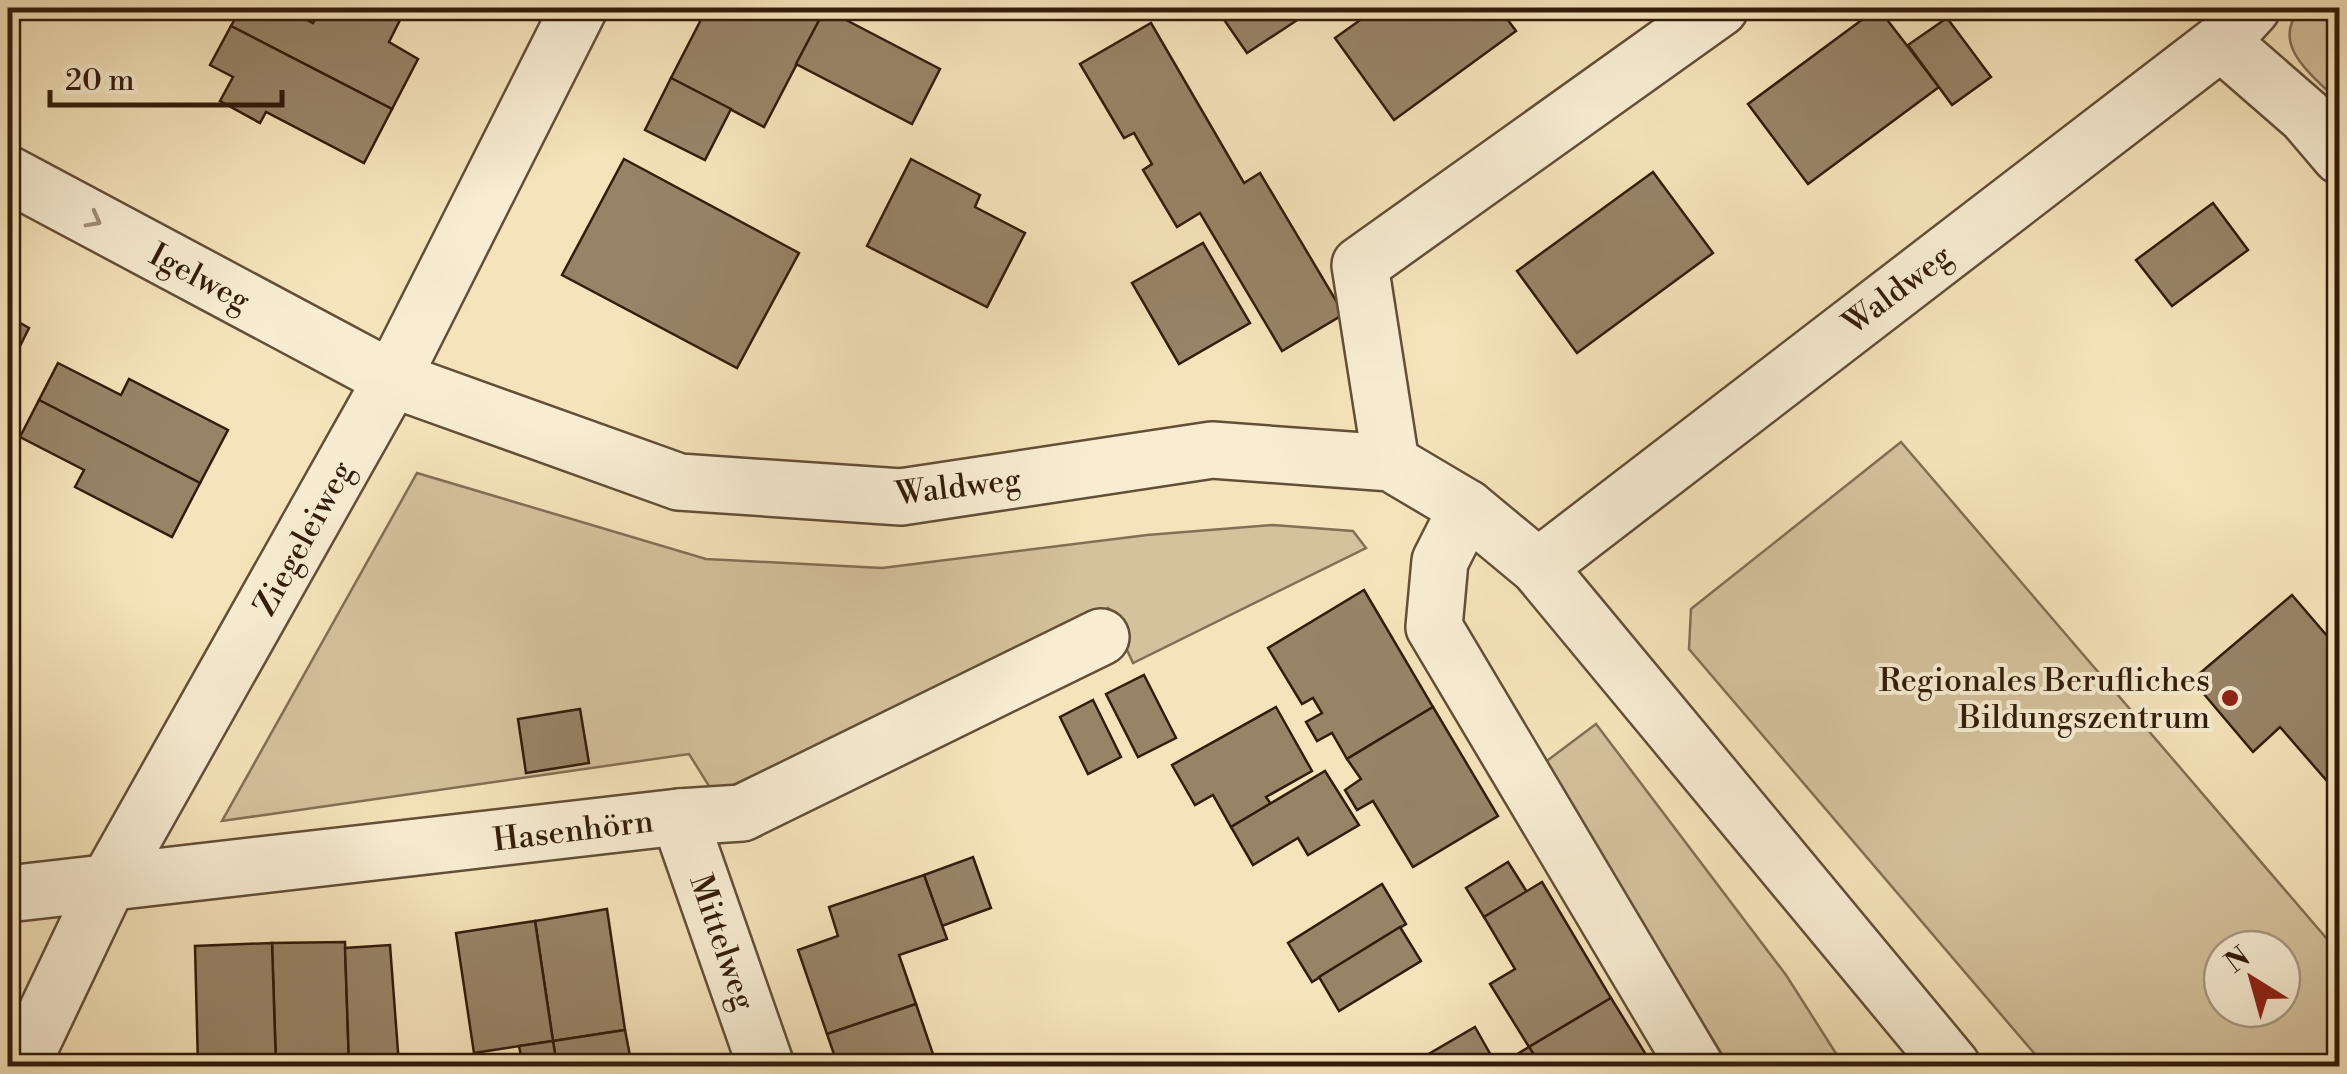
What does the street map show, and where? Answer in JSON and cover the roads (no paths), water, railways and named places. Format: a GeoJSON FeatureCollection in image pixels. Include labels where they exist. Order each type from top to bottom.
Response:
{"type":"FeatureCollection","features":[{"type":"Feature","properties":{"kind":"street","name":"Ziegeleiweg"},"geometry":{"type":"LineString","coordinates":[[21,1066],[108,885],[392,379],[580,8]]}},
{"type":"Feature","properties":{"kind":"street"},"geometry":{"type":"LineString","coordinates":[[1391,463],[1360,265],[1720,8]]}},
{"type":"Feature","properties":{"kind":"street","name":"Waldweg"},"geometry":{"type":"LineString","coordinates":[[1538,567],[2237,25]]}},
{"type":"Feature","properties":{"kind":"street"},"geometry":{"type":"LineString","coordinates":[[2237,25],[2340,156]]}},
{"type":"Feature","properties":{"kind":"street","name":"Igelweg"},"geometry":{"type":"LineString","coordinates":[[8,174],[392,379]]}},
{"type":"Feature","properties":{"kind":"street","name":"Waldweg"},"geometry":{"type":"LineString","coordinates":[[392,379],[679,482],[901,496],[1212,450],[1391,463],[1467,508],[1538,567],[1952,1066]]}},
{"type":"Feature","properties":{"kind":"street"},"geometry":{"type":"LineString","coordinates":[[1467,508],[1440,561],[1434,627],[1695,1066]]}},
{"type":"Feature","properties":{"kind":"street","name":"Hasenhörn"},"geometry":{"type":"LineString","coordinates":[[8,894],[742,813],[1101,637]]}},
{"type":"Feature","properties":{"kind":"street","name":"Mittelweg"},"geometry":{"type":"LineString","coordinates":[[679,817],[766,1066]]}},
{"type":"Feature","properties":{"kind":"place","name":"Regionales Berufliches Bildungszentrum"},"geometry":{"type":"Point","coordinates":[2230,698]}}]}
